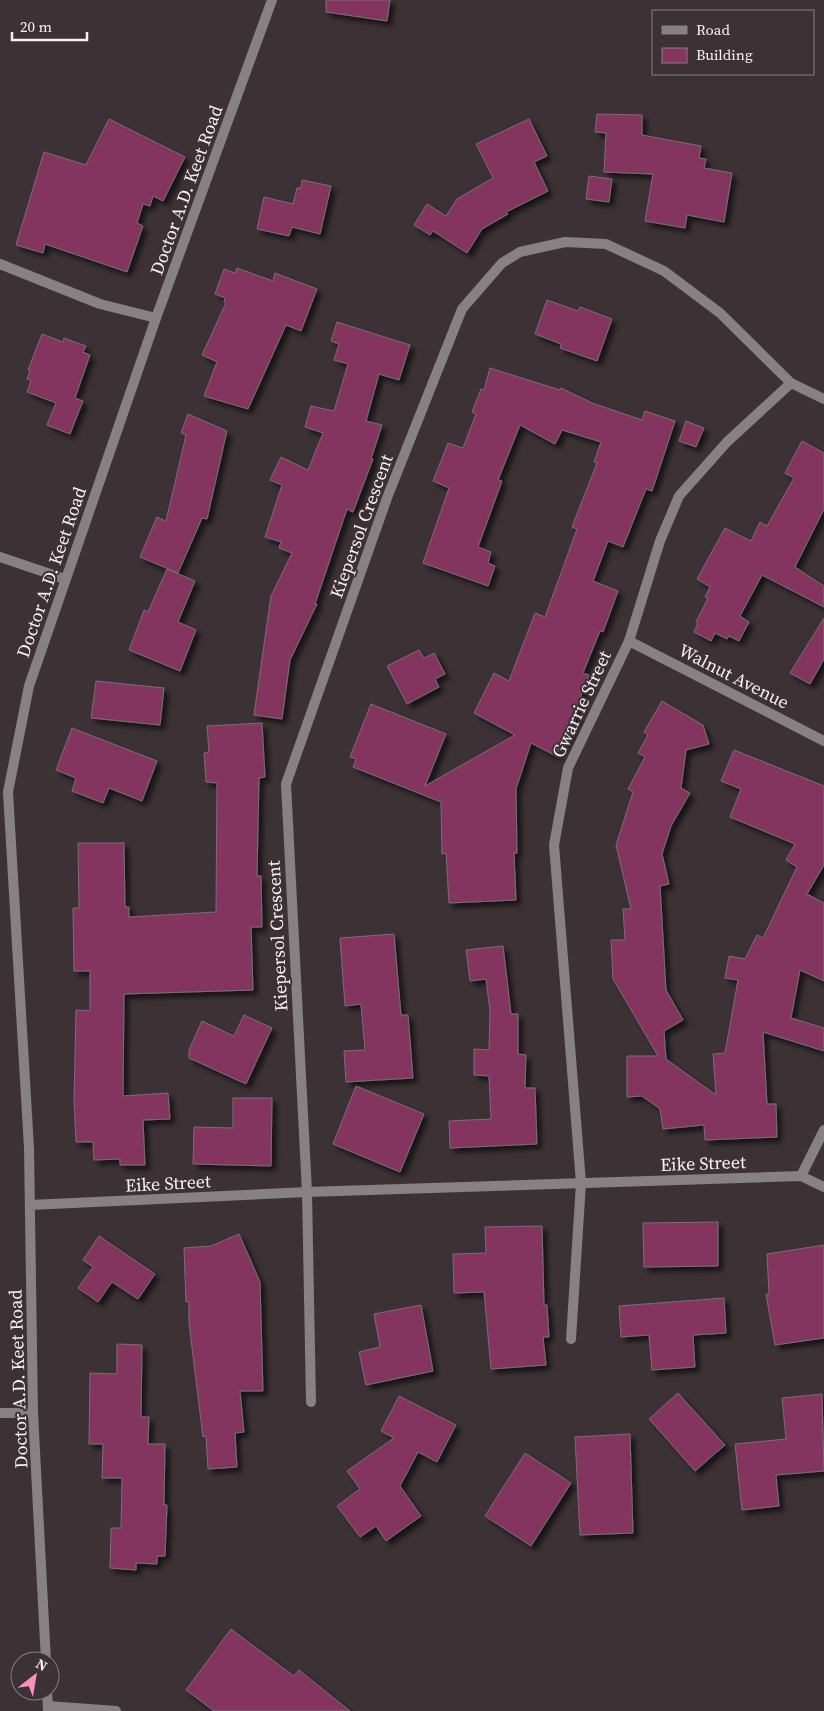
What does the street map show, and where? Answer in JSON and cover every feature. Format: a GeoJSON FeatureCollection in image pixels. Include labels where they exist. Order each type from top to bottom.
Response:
{"type":"FeatureCollection","features":[{"type":"Feature","properties":{"kind":"street","name":"Doctor A.D. Keet Road"},"geometry":{"type":"LineString","coordinates":[[45,1651],[33,1413],[29,1148],[4,792],[29,686],[156,318],[272,0]]}},
{"type":"Feature","properties":{"kind":"street","name":"Kiepersol Crescent"},"geometry":{"type":"LineString","coordinates":[[307,1192],[286,784],[387,498],[462,309],[502,263],[520,252],[565,242],[606,244],[664,270],[720,313],[791,383],[824,398]]}},
{"type":"Feature","properties":{"kind":"street"},"geometry":{"type":"LineString","coordinates":[[0,264],[100,304],[156,318]]}},
{"type":"Feature","properties":{"kind":"street","name":"Gwarrie Street"},"geometry":{"type":"LineString","coordinates":[[581,1183],[554,845],[568,768],[628,641],[660,542],[679,496],[727,442],[791,383]]}},
{"type":"Feature","properties":{"kind":"street"},"geometry":{"type":"LineString","coordinates":[[0,556],[65,580]]}},
{"type":"Feature","properties":{"kind":"street","name":"Walnut Avenue"},"geometry":{"type":"LineString","coordinates":[[628,641],[824,740]]}},
{"type":"Feature","properties":{"kind":"street"},"geometry":{"type":"LineString","coordinates":[[800,1176],[824,1130]]}},
{"type":"Feature","properties":{"kind":"street","name":"Eike Street"},"geometry":{"type":"LineString","coordinates":[[30,1205],[307,1192],[800,1176],[824,1187]]}},
{"type":"Feature","properties":{"kind":"street"},"geometry":{"type":"LineString","coordinates":[[571,1339],[581,1183]]}},
{"type":"Feature","properties":{"kind":"street"},"geometry":{"type":"LineString","coordinates":[[307,1192],[311,1402]]}},
{"type":"Feature","properties":{"kind":"street"},"geometry":{"type":"LineString","coordinates":[[0,1413],[33,1413]]}},
{"type":"Feature","properties":{"kind":"street"},"geometry":{"type":"LineString","coordinates":[[48,1708],[116,1711]]}},
{"type":"Feature","properties":{"kind":"building"},"geometry":{"type":"Polygon","coordinates":[[[326,0],[390,0],[387,21],[326,12],[326,0]]]}},
{"type":"Feature","properties":{"kind":"building"},"geometry":{"type":"Polygon","coordinates":[[[597,114],[642,115],[642,135],[701,146],[699,158],[706,159],[704,168],[732,173],[724,222],[687,215],[685,228],[645,221],[653,174],[604,172],[606,133],[595,132],[597,114]]]}},
{"type":"Feature","properties":{"kind":"building"},"geometry":{"type":"Polygon","coordinates":[[[109,119],[185,157],[163,201],[153,196],[150,206],[143,204],[137,223],[143,226],[127,272],[45,244],[43,253],[16,245],[44,152],[86,165],[109,119]]]}},
{"type":"Feature","properties":{"kind":"building"},"geometry":{"type":"Polygon","coordinates":[[[529,119],[547,156],[534,162],[548,191],[506,212],[508,214],[482,229],[467,253],[433,231],[430,235],[414,225],[427,204],[446,216],[457,199],[493,178],[476,144],[529,119]]]}},
{"type":"Feature","properties":{"kind":"building"},"geometry":{"type":"Polygon","coordinates":[[[589,176],[612,179],[609,202],[586,199],[589,176]]]}},
{"type":"Feature","properties":{"kind":"building"},"geometry":{"type":"Polygon","coordinates":[[[302,180],[331,186],[320,234],[292,227],[289,236],[257,229],[264,197],[293,204],[297,188],[301,188],[302,180]]]}},
{"type":"Feature","properties":{"kind":"building"},"geometry":{"type":"Polygon","coordinates":[[[237,268],[273,281],[275,273],[317,289],[301,331],[286,325],[248,409],[204,396],[217,362],[202,355],[226,303],[224,302],[225,298],[215,294],[224,269],[235,273],[237,268]]]}},
{"type":"Feature","properties":{"kind":"building"},"geometry":{"type":"Polygon","coordinates":[[[547,300],[578,311],[580,307],[612,319],[597,361],[560,348],[561,344],[535,334],[547,300]]]}},
{"type":"Feature","properties":{"kind":"building"},"geometry":{"type":"Polygon","coordinates":[[[337,322],[410,345],[399,380],[379,374],[366,421],[382,425],[371,459],[373,459],[353,512],[347,509],[315,604],[317,604],[290,660],[282,719],[254,715],[271,596],[292,553],[279,548],[281,542],[265,537],[282,485],[270,480],[281,457],[308,470],[323,433],[305,427],[311,406],[334,411],[348,364],[334,360],[339,344],[331,341],[337,322]]]}},
{"type":"Feature","properties":{"kind":"building"},"geometry":{"type":"Polygon","coordinates":[[[42,334],[63,342],[64,338],[86,346],[83,352],[90,355],[75,398],[83,401],[70,434],[47,425],[56,403],[27,392],[31,381],[27,379],[30,371],[28,370],[42,334]]]}},
{"type":"Feature","properties":{"kind":"building"},"geometry":{"type":"Polygon","coordinates":[[[490,368],[560,390],[561,388],[592,403],[642,420],[645,411],[675,421],[652,491],[646,489],[623,547],[608,541],[593,581],[618,591],[603,632],[600,631],[583,673],[589,675],[574,714],[577,716],[556,756],[531,743],[516,789],[517,853],[514,853],[516,900],[449,903],[446,853],[442,854],[441,802],[353,767],[356,759],[350,757],[371,704],[446,734],[425,786],[515,735],[474,713],[494,673],[509,681],[535,613],[545,617],[577,529],[572,527],[597,463],[594,462],[601,442],[562,430],[555,444],[520,425],[498,480],[502,481],[478,547],[491,552],[488,563],[495,566],[488,586],[423,563],[449,488],[433,481],[448,443],[463,448],[476,414],[472,412],[481,389],[484,390],[490,368]]]}},
{"type":"Feature","properties":{"kind":"building"},"geometry":{"type":"Polygon","coordinates":[[[188,414],[227,431],[207,519],[202,518],[178,573],[140,557],[157,517],[166,521],[186,435],[181,433],[188,414]]]}},
{"type":"Feature","properties":{"kind":"building"},"geometry":{"type":"Polygon","coordinates":[[[686,421],[704,428],[696,447],[679,441],[686,421]]]}},
{"type":"Feature","properties":{"kind":"building"},"geometry":{"type":"Polygon","coordinates":[[[802,441],[824,453],[824,509],[795,567],[824,586],[824,607],[762,575],[740,616],[749,622],[739,641],[729,636],[727,639],[715,633],[711,641],[694,632],[698,623],[696,622],[708,598],[705,597],[710,587],[697,579],[725,528],[751,541],[760,522],[767,526],[794,478],[785,473],[802,441]]]}},
{"type":"Feature","properties":{"kind":"building"},"geometry":{"type":"Polygon","coordinates":[[[167,569],[195,581],[178,622],[196,630],[180,671],[129,650],[144,610],[148,612],[167,569]]]}},
{"type":"Feature","properties":{"kind":"building"},"geometry":{"type":"Polygon","coordinates":[[[824,618],[824,659],[810,684],[790,673],[824,618]]]}},
{"type":"Feature","properties":{"kind":"building"},"geometry":{"type":"Polygon","coordinates":[[[419,650],[424,658],[434,653],[445,674],[435,679],[439,687],[407,704],[387,666],[419,650]]]}},
{"type":"Feature","properties":{"kind":"building"},"geometry":{"type":"Polygon","coordinates":[[[96,681],[164,688],[160,725],[91,718],[96,681]]]}},
{"type":"Feature","properties":{"kind":"building"},"geometry":{"type":"Polygon","coordinates":[[[662,701],[703,725],[709,744],[686,750],[681,788],[690,793],[671,826],[662,854],[669,884],[660,886],[666,990],[683,1020],[664,1031],[666,1059],[716,1095],[713,1054],[725,1053],[738,980],[725,978],[729,956],[745,959],[757,935],[763,938],[797,867],[786,860],[795,844],[730,817],[741,789],[721,781],[734,750],[824,786],[824,865],[807,894],[824,903],[824,981],[800,970],[791,1018],[824,1028],[824,1051],[763,1032],[767,1104],[776,1104],[777,1137],[705,1140],[704,1125],[663,1129],[660,1109],[642,1096],[627,1097],[627,1056],[658,1056],[613,979],[611,940],[625,940],[623,909],[631,909],[616,845],[633,792],[628,789],[645,757],[638,753],[648,735],[644,732],[662,701]]]}},
{"type":"Feature","properties":{"kind":"building"},"geometry":{"type":"Polygon","coordinates":[[[262,723],[265,777],[259,778],[257,876],[261,876],[262,927],[251,927],[253,990],[124,994],[123,1096],[168,1093],[170,1119],[143,1120],[145,1165],[120,1165],[120,1159],[94,1160],[93,1142],[76,1142],[74,1101],[76,1010],[90,1011],[90,971],[74,971],[73,908],[79,908],[78,843],[124,843],[125,907],[129,907],[129,917],[216,912],[217,783],[206,782],[204,753],[209,752],[207,726],[262,723]]]}},
{"type":"Feature","properties":{"kind":"building"},"geometry":{"type":"Polygon","coordinates":[[[72,728],[157,761],[142,801],[109,788],[103,803],[72,791],[76,778],[56,770],[72,728]]]}},
{"type":"Feature","properties":{"kind":"building"},"geometry":{"type":"Polygon","coordinates":[[[394,934],[401,1015],[408,1015],[413,1078],[346,1082],[344,1051],[365,1050],[361,1004],[345,1006],[340,938],[394,934]]]}},
{"type":"Feature","properties":{"kind":"building"},"geometry":{"type":"Polygon","coordinates":[[[503,946],[511,1014],[518,1014],[518,1054],[526,1055],[525,1088],[535,1088],[537,1144],[450,1148],[449,1121],[491,1119],[489,1076],[474,1075],[474,1049],[489,1050],[490,1011],[486,979],[470,981],[466,950],[503,946]]]}},
{"type":"Feature","properties":{"kind":"building"},"geometry":{"type":"Polygon","coordinates":[[[244,1015],[272,1028],[246,1084],[189,1058],[189,1050],[202,1021],[234,1036],[244,1015]]]}},
{"type":"Feature","properties":{"kind":"building"},"geometry":{"type":"Polygon","coordinates":[[[356,1086],[424,1114],[400,1172],[333,1144],[356,1086]]]}},
{"type":"Feature","properties":{"kind":"building"},"geometry":{"type":"Polygon","coordinates":[[[233,1098],[272,1098],[271,1166],[193,1164],[194,1127],[233,1128],[233,1098]]]}},
{"type":"Feature","properties":{"kind":"building"},"geometry":{"type":"Polygon","coordinates":[[[718,1222],[718,1266],[644,1267],[643,1223],[718,1222]]]}},
{"type":"Feature","properties":{"kind":"building"},"geometry":{"type":"Polygon","coordinates":[[[542,1226],[544,1305],[547,1305],[549,1337],[543,1337],[546,1365],[491,1369],[484,1292],[454,1293],[453,1254],[486,1253],[485,1227],[542,1226]]]}},
{"type":"Feature","properties":{"kind":"building"},"geometry":{"type":"Polygon","coordinates":[[[239,1234],[260,1282],[263,1391],[240,1391],[244,1432],[235,1433],[237,1467],[208,1469],[206,1436],[203,1437],[189,1323],[189,1302],[186,1302],[184,1248],[211,1246],[239,1234]]]}},
{"type":"Feature","properties":{"kind":"building"},"geometry":{"type":"Polygon","coordinates":[[[99,1236],[155,1274],[138,1299],[112,1282],[98,1302],[78,1288],[93,1267],[83,1260],[99,1236]]]}},
{"type":"Feature","properties":{"kind":"building"},"geometry":{"type":"Polygon","coordinates":[[[824,1245],[824,1338],[775,1345],[766,1294],[769,1294],[767,1254],[824,1245]]]}},
{"type":"Feature","properties":{"kind":"building"},"geometry":{"type":"Polygon","coordinates":[[[724,1298],[726,1333],[693,1335],[695,1367],[652,1370],[649,1335],[621,1337],[619,1306],[724,1298]]]}},
{"type":"Feature","properties":{"kind":"building"},"geometry":{"type":"Polygon","coordinates":[[[421,1305],[433,1371],[366,1385],[359,1352],[380,1347],[374,1314],[421,1305]]]}},
{"type":"Feature","properties":{"kind":"building"},"geometry":{"type":"Polygon","coordinates":[[[117,1344],[142,1345],[141,1417],[149,1417],[148,1444],[165,1444],[164,1505],[167,1505],[165,1556],[157,1556],[157,1564],[136,1563],[136,1570],[110,1568],[111,1528],[121,1528],[122,1478],[102,1478],[103,1444],[89,1444],[90,1373],[117,1374],[117,1344]]]}},
{"type":"Feature","properties":{"kind":"building"},"geometry":{"type":"Polygon","coordinates":[[[678,1393],[725,1445],[695,1471],[649,1419],[678,1393]]]}},
{"type":"Feature","properties":{"kind":"building"},"geometry":{"type":"Polygon","coordinates":[[[822,1394],[824,1471],[776,1475],[779,1506],[742,1510],[735,1444],[786,1439],[782,1398],[822,1394]]]}},
{"type":"Feature","properties":{"kind":"building"},"geometry":{"type":"Polygon","coordinates":[[[399,1396],[456,1425],[437,1462],[418,1452],[400,1486],[421,1516],[386,1541],[376,1526],[360,1537],[337,1506],[360,1489],[347,1471],[394,1438],[381,1431],[399,1396]]]}},
{"type":"Feature","properties":{"kind":"building"},"geometry":{"type":"Polygon","coordinates":[[[630,1434],[633,1533],[580,1535],[575,1437],[630,1434]]]}},
{"type":"Feature","properties":{"kind":"building"},"geometry":{"type":"Polygon","coordinates":[[[525,1453],[571,1483],[531,1546],[485,1516],[525,1453]]]}},
{"type":"Feature","properties":{"kind":"building"},"geometry":{"type":"Polygon","coordinates":[[[231,1629],[294,1676],[299,1670],[350,1711],[214,1711],[186,1690],[231,1629]]]}}]}
